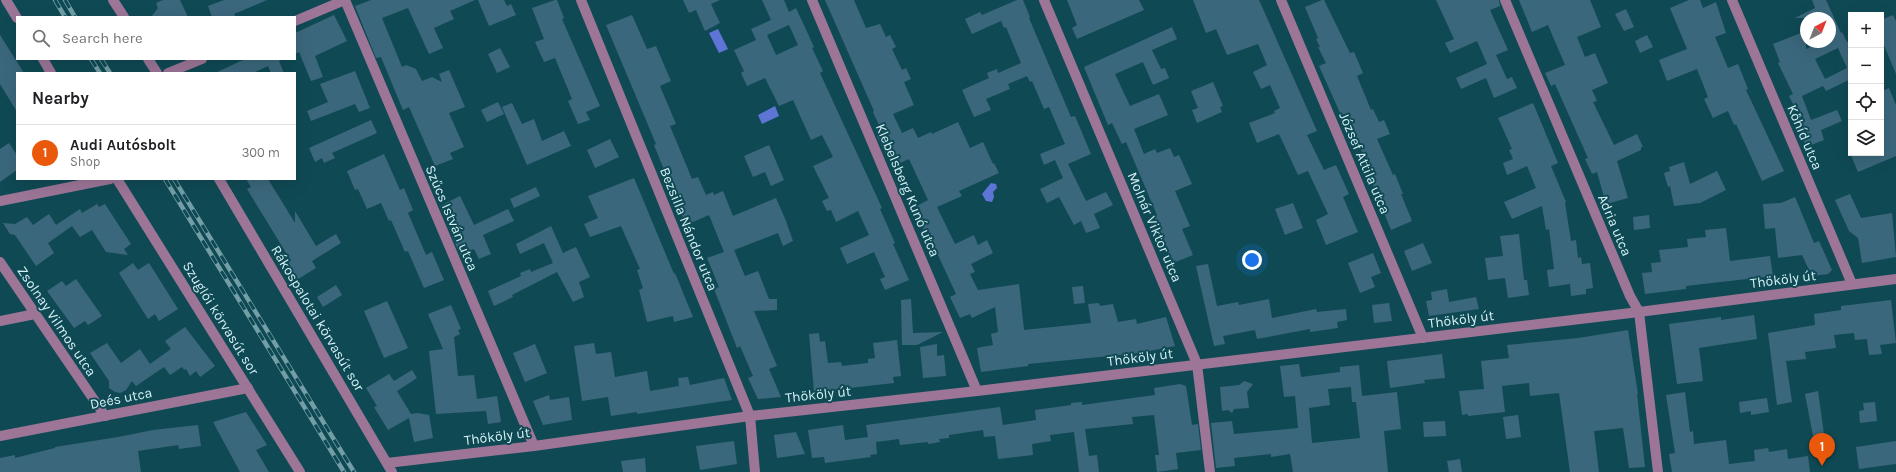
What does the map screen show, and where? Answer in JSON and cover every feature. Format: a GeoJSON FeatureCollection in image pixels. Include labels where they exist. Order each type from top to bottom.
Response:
{"type":"FeatureCollection","features":[{"type":"Feature","properties":{"kind":"street"},"geometry":{"type":"LineString","coordinates":[[6,0],[16,16]]}},
{"type":"Feature","properties":{"kind":"street"},"geometry":{"type":"LineString","coordinates":[[114,0],[123,16]]}},
{"type":"Feature","properties":{"kind":"street"},"geometry":{"type":"LineString","coordinates":[[296,21],[345,0]]}},
{"type":"Feature","properties":{"kind":"street","name":"Szűcs István utca"},"geometry":{"type":"LineString","coordinates":[[345,0],[534,446]]}},
{"type":"Feature","properties":{"kind":"street","name":"Bezsilla Nándor utca"},"geometry":{"type":"LineString","coordinates":[[581,0],[750,416],[755,472]]}},
{"type":"Feature","properties":{"kind":"street","name":"Klebelsberg Kunó utca"},"geometry":{"type":"LineString","coordinates":[[812,0],[977,391]]}},
{"type":"Feature","properties":{"kind":"street","name":"Molnár Viktor utca"},"geometry":{"type":"LineString","coordinates":[[1044,0],[1197,364],[1210,472]]}},
{"type":"Feature","properties":{"kind":"street","name":"József Attila utca"},"geometry":{"type":"LineString","coordinates":[[1281,0],[1423,338]]}},
{"type":"Feature","properties":{"kind":"street","name":"Adria utca"},"geometry":{"type":"LineString","coordinates":[[1505,0],[1627,288],[1640,312],[1658,472]]}},
{"type":"Feature","properties":{"kind":"street","name":"Kőhíd utca"},"geometry":{"type":"LineString","coordinates":[[1732,0],[1852,284]]}},
{"type":"Feature","properties":{"kind":"street"},"geometry":{"type":"LineString","coordinates":[[44,60],[50,72]]}},
{"type":"Feature","properties":{"kind":"street"},"geometry":{"type":"LineString","coordinates":[[149,60],[156,72]]}},
{"type":"Feature","properties":{"kind":"street"},"geometry":{"type":"LineString","coordinates":[[170,72],[200,60]]}},
{"type":"Feature","properties":{"kind":"street"},"geometry":{"type":"LineString","coordinates":[[0,201],[105,180]]}},
{"type":"Feature","properties":{"kind":"street","name":"Szuglói körvasút sor"},"geometry":{"type":"LineString","coordinates":[[118,180],[300,472]]}},
{"type":"Feature","properties":{"kind":"street","name":"Rákospalotai körvasút sor"},"geometry":{"type":"LineString","coordinates":[[221,180],[389,468]]}},
{"type":"Feature","properties":{"kind":"street","name":"Zsolnay Vilmos utca"},"geometry":{"type":"LineString","coordinates":[[0,262],[105,416]]}},
{"type":"Feature","properties":{"kind":"street","name":"Thököly út"},"geometry":{"type":"LineString","coordinates":[[389,468],[750,416],[977,391],[1423,338],[1896,279]]}},
{"type":"Feature","properties":{"kind":"street"},"geometry":{"type":"LineString","coordinates":[[0,321],[35,314]]}},
{"type":"Feature","properties":{"kind":"street","name":"Deés utca"},"geometry":{"type":"LineString","coordinates":[[0,436],[248,388]]}},
{"type":"Feature","properties":{"kind":"water"},"geometry":{"type":"Polygon","coordinates":[[[718,29],[728,49],[719,53],[709,33],[718,29]]]}},
{"type":"Feature","properties":{"kind":"water"},"geometry":{"type":"Polygon","coordinates":[[[775,106],[779,116],[762,124],[758,115],[775,106]]]}},
{"type":"Feature","properties":{"kind":"water"},"geometry":{"type":"Polygon","coordinates":[[[991,183],[996,184],[997,188],[993,192],[994,197],[992,202],[986,201],[982,194],[991,183]]]}},
{"type":"Feature","properties":{"kind":"building"},"geometry":{"type":"Polygon","coordinates":[[[163,0],[180,0],[188,16],[152,16],[158,8],[156,3],[163,0]]]}},
{"type":"Feature","properties":{"kind":"building"},"geometry":{"type":"Polygon","coordinates":[[[224,0],[267,0],[234,14],[235,16],[212,16],[208,6],[224,0]]]}},
{"type":"Feature","properties":{"kind":"building"},"geometry":{"type":"Polygon","coordinates":[[[371,0],[475,0],[450,11],[454,19],[434,28],[443,48],[429,54],[408,8],[382,18],[402,67],[406,65],[416,69],[422,81],[432,77],[442,82],[439,74],[449,70],[465,107],[449,113],[464,147],[450,153],[453,159],[435,166],[409,107],[403,110],[381,57],[376,58],[355,6],[371,0]]]}},
{"type":"Feature","properties":{"kind":"building"},"geometry":{"type":"Polygon","coordinates":[[[478,0],[504,0],[507,6],[511,4],[516,15],[489,26],[478,0]]]}},
{"type":"Feature","properties":{"kind":"building"},"geometry":{"type":"Polygon","coordinates":[[[557,0],[564,18],[562,19],[600,106],[586,112],[590,120],[578,124],[568,101],[572,99],[555,58],[544,62],[535,42],[544,39],[532,8],[557,0]]]}},
{"type":"Feature","properties":{"kind":"building"},"geometry":{"type":"Polygon","coordinates":[[[683,0],[720,0],[711,4],[720,23],[705,31],[696,10],[689,13],[683,0]]]}},
{"type":"Feature","properties":{"kind":"building"},"geometry":{"type":"Polygon","coordinates":[[[762,0],[784,0],[789,12],[796,8],[823,71],[820,73],[882,208],[880,209],[895,243],[893,244],[909,280],[885,290],[880,279],[885,277],[874,252],[847,264],[840,248],[869,235],[858,211],[836,222],[831,210],[827,211],[822,201],[829,198],[813,166],[833,157],[822,135],[811,140],[793,100],[779,106],[765,78],[747,86],[741,73],[744,71],[734,50],[756,40],[751,29],[771,20],[762,0]],[[789,25],[767,35],[776,55],[798,45],[789,25]]]}},
{"type":"Feature","properties":{"kind":"building"},"geometry":{"type":"Polygon","coordinates":[[[825,0],[854,0],[866,28],[880,24],[886,37],[890,35],[896,47],[892,49],[902,70],[906,68],[911,79],[904,82],[914,105],[893,114],[902,133],[913,128],[918,138],[931,132],[932,134],[958,122],[970,148],[983,142],[993,164],[994,163],[999,173],[959,191],[962,196],[937,207],[955,244],[974,235],[978,245],[987,240],[993,253],[971,264],[975,272],[970,274],[978,290],[1019,284],[1024,330],[1091,323],[1088,304],[1099,303],[1100,306],[1113,304],[1118,322],[1136,319],[1137,324],[1166,317],[1175,346],[1140,353],[1028,364],[1028,366],[981,372],[977,348],[993,345],[991,334],[998,332],[995,307],[972,318],[970,314],[960,318],[950,297],[956,294],[926,229],[924,230],[913,208],[928,200],[909,159],[900,163],[896,154],[888,158],[877,136],[883,134],[873,112],[874,111],[825,0]]]}},
{"type":"Feature","properties":{"kind":"building"},"geometry":{"type":"Polygon","coordinates":[[[1017,0],[1023,0],[1030,17],[1029,18],[1071,117],[1075,116],[1091,154],[1068,164],[1086,201],[1106,192],[1113,205],[1094,214],[1100,228],[1086,233],[1081,221],[1074,225],[1059,197],[1047,203],[1040,189],[1063,178],[1055,160],[1044,165],[1040,154],[1065,144],[1049,107],[1044,109],[1032,81],[1030,82],[1027,76],[1008,84],[1010,89],[986,99],[991,110],[974,117],[962,90],[989,78],[987,73],[997,69],[998,73],[1021,63],[1006,27],[1004,28],[1001,21],[972,34],[965,19],[980,12],[982,15],[1017,0]]]}},
{"type":"Feature","properties":{"kind":"building"},"geometry":{"type":"Polygon","coordinates":[[[1067,0],[1139,0],[1144,10],[1077,39],[1072,28],[1077,25],[1067,0]]]}},
{"type":"Feature","properties":{"kind":"building"},"geometry":{"type":"Polygon","coordinates":[[[1193,0],[1259,0],[1317,131],[1307,135],[1324,170],[1336,165],[1349,194],[1343,197],[1358,232],[1326,245],[1316,220],[1328,214],[1308,171],[1298,175],[1279,134],[1257,143],[1249,123],[1275,113],[1274,111],[1280,108],[1270,85],[1261,89],[1253,72],[1267,65],[1258,44],[1227,55],[1216,29],[1206,33],[1193,0]]]}},
{"type":"Feature","properties":{"kind":"building"},"geometry":{"type":"Polygon","coordinates":[[[1324,0],[1350,53],[1354,52],[1363,73],[1357,76],[1371,110],[1373,109],[1379,122],[1384,120],[1390,134],[1377,139],[1393,175],[1395,174],[1412,221],[1391,230],[1372,183],[1375,182],[1343,114],[1341,115],[1319,66],[1326,63],[1318,47],[1320,47],[1316,39],[1318,38],[1305,7],[1324,0]]]}},
{"type":"Feature","properties":{"kind":"building"},"geometry":{"type":"Polygon","coordinates":[[[1436,0],[1499,0],[1500,6],[1490,10],[1508,50],[1496,55],[1507,79],[1512,77],[1517,88],[1494,98],[1486,78],[1461,89],[1456,78],[1487,64],[1477,41],[1450,53],[1445,43],[1454,39],[1436,0]]]}},
{"type":"Feature","properties":{"kind":"building"},"geometry":{"type":"Polygon","coordinates":[[[1519,0],[1590,0],[1601,27],[1577,37],[1585,57],[1595,53],[1608,83],[1592,90],[1597,101],[1593,102],[1614,145],[1637,134],[1643,147],[1641,147],[1641,150],[1617,161],[1628,198],[1606,204],[1597,172],[1592,174],[1585,159],[1588,158],[1555,84],[1551,86],[1545,73],[1565,65],[1548,25],[1532,32],[1519,0]]]}},
{"type":"Feature","properties":{"kind":"building"},"geometry":{"type":"Polygon","coordinates":[[[1689,0],[1700,0],[1703,8],[1716,2],[1726,33],[1715,37],[1728,68],[1738,64],[1748,89],[1746,90],[1784,171],[1762,181],[1736,124],[1734,125],[1728,111],[1713,118],[1704,99],[1708,97],[1697,69],[1667,81],[1659,60],[1687,49],[1670,8],[1689,0]]]}},
{"type":"Feature","properties":{"kind":"building"},"geometry":{"type":"Polygon","coordinates":[[[1812,0],[1826,0],[1831,12],[1807,12],[1815,8],[1812,0]]]}},
{"type":"Feature","properties":{"kind":"building"},"geometry":{"type":"Polygon","coordinates":[[[1626,9],[1634,27],[1624,31],[1615,14],[1626,9]]]}},
{"type":"Feature","properties":{"kind":"building"},"geometry":{"type":"Polygon","coordinates":[[[334,15],[347,41],[315,56],[323,77],[311,81],[299,52],[296,54],[296,33],[334,15]]]}},
{"type":"Feature","properties":{"kind":"building"},"geometry":{"type":"Polygon","coordinates":[[[632,15],[647,49],[656,46],[671,81],[660,86],[676,124],[670,126],[692,179],[698,177],[706,195],[713,192],[714,195],[723,191],[733,216],[776,198],[786,221],[793,241],[783,246],[778,233],[734,250],[745,276],[758,271],[769,299],[777,299],[777,310],[754,311],[777,366],[769,369],[781,397],[758,399],[748,378],[753,376],[740,346],[737,348],[714,289],[719,287],[707,258],[724,252],[709,215],[686,225],[654,145],[656,144],[606,25],[632,15]]]}},
{"type":"Feature","properties":{"kind":"building"},"geometry":{"type":"Polygon","coordinates":[[[1893,15],[1896,21],[1896,74],[1884,45],[1884,19],[1893,15]]]}},
{"type":"Feature","properties":{"kind":"building"},"geometry":{"type":"Polygon","coordinates":[[[1836,22],[1841,33],[1842,32],[1848,42],[1848,80],[1826,91],[1823,86],[1802,96],[1811,120],[1837,110],[1842,121],[1821,130],[1824,140],[1806,147],[1798,126],[1800,125],[1796,115],[1798,114],[1789,96],[1793,94],[1778,63],[1780,62],[1773,44],[1800,33],[1800,48],[1836,48],[1836,22]],[[1838,48],[1815,59],[1825,79],[1847,68],[1838,48]]]}},
{"type":"Feature","properties":{"kind":"building"},"geometry":{"type":"Polygon","coordinates":[[[1172,27],[1177,39],[1152,50],[1161,69],[1165,68],[1169,78],[1153,85],[1143,62],[1115,74],[1130,106],[1159,94],[1168,115],[1134,129],[1144,154],[1155,149],[1157,153],[1170,148],[1174,157],[1179,155],[1192,184],[1175,191],[1190,226],[1182,229],[1193,255],[1173,263],[1152,217],[1157,215],[1126,142],[1122,144],[1112,123],[1108,125],[1084,67],[1172,27]]]}},
{"type":"Feature","properties":{"kind":"building"},"geometry":{"type":"Polygon","coordinates":[[[0,35],[23,72],[16,72],[16,110],[0,84],[0,35]]]}},
{"type":"Feature","properties":{"kind":"building"},"geometry":{"type":"Polygon","coordinates":[[[1647,35],[1653,47],[1640,53],[1635,41],[1647,35]]]}},
{"type":"Feature","properties":{"kind":"building"},"geometry":{"type":"Polygon","coordinates":[[[500,48],[510,67],[497,73],[488,54],[500,48]]]}},
{"type":"Feature","properties":{"kind":"building"},"geometry":{"type":"Polygon","coordinates":[[[243,60],[282,60],[279,61],[284,72],[271,72],[268,66],[255,72],[217,72],[243,60]]]}},
{"type":"Feature","properties":{"kind":"building"},"geometry":{"type":"Polygon","coordinates":[[[355,71],[370,108],[359,112],[355,104],[311,121],[307,111],[328,102],[320,84],[355,71]]]}},
{"type":"Feature","properties":{"kind":"building"},"geometry":{"type":"Polygon","coordinates":[[[1213,82],[1223,106],[1220,107],[1222,112],[1197,123],[1192,110],[1198,108],[1191,91],[1213,82]]]}},
{"type":"Feature","properties":{"kind":"building"},"geometry":{"type":"Polygon","coordinates":[[[1889,88],[1896,105],[1896,156],[1858,172],[1851,156],[1884,156],[1884,90],[1889,88]]]}},
{"type":"Feature","properties":{"kind":"building"},"geometry":{"type":"Polygon","coordinates":[[[498,102],[504,114],[487,122],[481,110],[498,102]]]}},
{"type":"Feature","properties":{"kind":"building"},"geometry":{"type":"Polygon","coordinates":[[[512,103],[522,124],[534,119],[542,141],[564,131],[571,146],[527,165],[502,107],[512,103]]]}},
{"type":"Feature","properties":{"kind":"building"},"geometry":{"type":"Polygon","coordinates":[[[1533,103],[1558,163],[1551,166],[1566,202],[1571,241],[1576,240],[1578,258],[1581,257],[1582,264],[1590,263],[1593,288],[1586,289],[1586,294],[1571,296],[1570,284],[1549,287],[1547,270],[1554,269],[1549,229],[1546,230],[1542,206],[1512,219],[1504,202],[1536,188],[1527,166],[1507,175],[1503,163],[1513,159],[1509,150],[1512,149],[1498,118],[1533,103]]]}},
{"type":"Feature","properties":{"kind":"building"},"geometry":{"type":"Polygon","coordinates":[[[371,120],[377,133],[332,153],[335,158],[324,163],[322,158],[315,162],[309,148],[371,120]]]}},
{"type":"Feature","properties":{"kind":"building"},"geometry":{"type":"Polygon","coordinates":[[[610,139],[619,157],[595,168],[587,150],[610,139]]]}},
{"type":"Feature","properties":{"kind":"building"},"geometry":{"type":"Polygon","coordinates":[[[9,143],[16,154],[16,171],[0,182],[0,149],[9,143]]]}},
{"type":"Feature","properties":{"kind":"building"},"geometry":{"type":"Polygon","coordinates":[[[769,145],[784,180],[771,186],[765,172],[753,177],[744,156],[769,145]]]}},
{"type":"Feature","properties":{"kind":"building"},"geometry":{"type":"Polygon","coordinates":[[[384,154],[400,190],[404,188],[413,210],[408,213],[426,255],[432,252],[444,280],[424,288],[408,251],[405,252],[391,220],[389,221],[381,203],[367,209],[358,189],[355,190],[347,171],[384,154]]]}},
{"type":"Feature","properties":{"kind":"building"},"geometry":{"type":"Polygon","coordinates":[[[1684,162],[1690,184],[1717,171],[1726,190],[1700,203],[1674,206],[1670,186],[1668,187],[1664,173],[1670,171],[1669,167],[1684,162]]]}},
{"type":"Feature","properties":{"kind":"building"},"geometry":{"type":"Polygon","coordinates":[[[634,178],[693,317],[674,322],[673,316],[647,322],[639,290],[643,288],[637,270],[640,269],[621,226],[590,237],[584,224],[598,218],[588,196],[634,178]]]}},
{"type":"Feature","properties":{"kind":"building"},"geometry":{"type":"Polygon","coordinates":[[[247,180],[269,180],[295,223],[295,211],[316,246],[336,234],[341,243],[312,261],[316,268],[295,281],[285,264],[291,261],[247,189],[251,187],[247,180]]]}},
{"type":"Feature","properties":{"kind":"building"},"geometry":{"type":"Polygon","coordinates":[[[536,187],[540,196],[514,208],[510,199],[536,187]]]}},
{"type":"Feature","properties":{"kind":"building"},"geometry":{"type":"Polygon","coordinates":[[[1850,194],[1861,218],[1892,213],[1896,257],[1862,263],[1858,238],[1849,231],[1835,200],[1850,194]]]}},
{"type":"Feature","properties":{"kind":"building"},"geometry":{"type":"Polygon","coordinates":[[[460,196],[474,225],[508,209],[514,221],[483,235],[491,254],[479,259],[474,249],[460,255],[452,235],[453,234],[440,206],[460,196]]]}},
{"type":"Feature","properties":{"kind":"building"},"geometry":{"type":"Polygon","coordinates":[[[1795,197],[1814,243],[1819,241],[1832,270],[1828,274],[1812,276],[1802,255],[1778,258],[1775,228],[1765,229],[1763,204],[1781,203],[1795,197]]]}},
{"type":"Feature","properties":{"kind":"building"},"geometry":{"type":"Polygon","coordinates":[[[1293,203],[1303,228],[1285,235],[1275,209],[1293,203]]]}},
{"type":"Feature","properties":{"kind":"building"},"geometry":{"type":"Polygon","coordinates":[[[97,204],[99,207],[105,204],[131,244],[124,249],[128,255],[106,252],[92,230],[80,237],[72,226],[48,243],[54,253],[36,266],[15,235],[10,234],[3,223],[15,224],[27,217],[33,225],[49,214],[56,225],[80,209],[82,213],[97,204]]]}},
{"type":"Feature","properties":{"kind":"building"},"geometry":{"type":"Polygon","coordinates":[[[1649,215],[1650,228],[1634,230],[1633,217],[1649,215]]]}},
{"type":"Feature","properties":{"kind":"building"},"geometry":{"type":"Polygon","coordinates":[[[551,226],[563,253],[576,247],[590,277],[579,282],[584,297],[573,302],[557,272],[494,306],[488,291],[521,276],[520,273],[530,269],[531,272],[553,263],[544,243],[520,254],[516,244],[551,226]]]}},
{"type":"Feature","properties":{"kind":"building"},"geometry":{"type":"Polygon","coordinates":[[[1726,228],[1730,261],[1770,256],[1773,276],[1686,286],[1686,289],[1645,294],[1642,273],[1652,272],[1651,263],[1661,262],[1659,250],[1688,247],[1687,239],[1706,237],[1705,230],[1726,228]]]}},
{"type":"Feature","properties":{"kind":"building"},"geometry":{"type":"Polygon","coordinates":[[[1519,234],[1524,280],[1527,280],[1529,295],[1508,298],[1505,278],[1488,280],[1485,258],[1503,256],[1500,236],[1519,234]]]}},
{"type":"Feature","properties":{"kind":"building"},"geometry":{"type":"Polygon","coordinates":[[[1423,243],[1432,263],[1412,271],[1404,251],[1423,243]]]}},
{"type":"Feature","properties":{"kind":"building"},"geometry":{"type":"Polygon","coordinates":[[[1373,253],[1381,273],[1371,277],[1375,287],[1360,293],[1348,263],[1373,253]]]}},
{"type":"Feature","properties":{"kind":"building"},"geometry":{"type":"Polygon","coordinates":[[[133,263],[138,270],[149,263],[178,309],[159,321],[155,314],[148,319],[119,273],[133,263]]]}},
{"type":"Feature","properties":{"kind":"building"},"geometry":{"type":"Polygon","coordinates":[[[1208,264],[1217,306],[1238,302],[1239,305],[1269,299],[1272,318],[1316,309],[1317,312],[1346,309],[1347,320],[1337,322],[1338,328],[1310,332],[1310,329],[1257,339],[1255,330],[1223,336],[1225,344],[1214,346],[1196,266],[1208,264]]]}},
{"type":"Feature","properties":{"kind":"building"},"geometry":{"type":"Polygon","coordinates":[[[76,279],[102,316],[88,325],[85,321],[74,328],[47,291],[62,281],[66,286],[76,279]]]}},
{"type":"Feature","properties":{"kind":"building"},"geometry":{"type":"Polygon","coordinates":[[[336,285],[342,295],[323,307],[317,297],[336,285]]]}},
{"type":"Feature","properties":{"kind":"building"},"geometry":{"type":"Polygon","coordinates":[[[1083,286],[1085,303],[1074,304],[1072,287],[1083,286]]]}},
{"type":"Feature","properties":{"kind":"building"},"geometry":{"type":"Polygon","coordinates":[[[1447,289],[1449,302],[1476,297],[1479,309],[1429,316],[1426,301],[1432,300],[1431,292],[1447,289]]]}},
{"type":"Feature","properties":{"kind":"building"},"geometry":{"type":"Polygon","coordinates":[[[911,299],[913,333],[943,332],[917,345],[902,345],[901,300],[911,299]]]}},
{"type":"Feature","properties":{"kind":"building"},"geometry":{"type":"Polygon","coordinates":[[[1891,300],[1896,343],[1880,345],[1882,354],[1869,355],[1867,339],[1855,340],[1854,333],[1834,335],[1836,348],[1805,352],[1806,359],[1786,361],[1792,402],[1777,405],[1768,333],[1815,325],[1814,314],[1841,310],[1841,306],[1891,300]]]}},
{"type":"Feature","properties":{"kind":"building"},"geometry":{"type":"Polygon","coordinates":[[[387,301],[408,348],[384,358],[364,311],[387,301]]]}},
{"type":"Feature","properties":{"kind":"building"},"geometry":{"type":"Polygon","coordinates":[[[1389,303],[1392,321],[1374,323],[1372,305],[1389,303]]]}},
{"type":"Feature","properties":{"kind":"building"},"geometry":{"type":"Polygon","coordinates":[[[451,305],[461,329],[458,330],[460,334],[454,337],[458,376],[474,375],[477,399],[497,396],[501,422],[488,424],[486,411],[436,414],[429,351],[443,349],[428,314],[451,305]]]}},
{"type":"Feature","properties":{"kind":"building"},"geometry":{"type":"Polygon","coordinates":[[[1754,315],[1757,339],[1699,348],[1703,381],[1677,384],[1669,324],[1721,317],[1721,320],[1754,315]]]}},
{"type":"Feature","properties":{"kind":"building"},"geometry":{"type":"Polygon","coordinates":[[[185,327],[215,366],[200,377],[196,371],[190,376],[186,369],[184,370],[182,367],[170,375],[164,367],[136,386],[132,381],[126,390],[120,393],[115,392],[109,388],[109,381],[90,353],[107,343],[121,363],[140,349],[150,364],[171,349],[165,341],[185,327]]]}},
{"type":"Feature","properties":{"kind":"building"},"geometry":{"type":"Polygon","coordinates":[[[1628,330],[1638,394],[1645,467],[1629,468],[1623,428],[1594,431],[1599,472],[1570,472],[1559,393],[1530,396],[1529,383],[1502,386],[1505,412],[1468,416],[1468,414],[1462,415],[1459,391],[1484,389],[1481,361],[1509,358],[1507,345],[1578,338],[1628,330]]]}},
{"type":"Feature","properties":{"kind":"building"},"geometry":{"type":"Polygon","coordinates":[[[819,333],[820,342],[825,341],[828,363],[841,362],[842,366],[868,363],[868,359],[875,358],[873,343],[897,340],[901,376],[893,377],[894,383],[814,392],[809,334],[819,333]]]}},
{"type":"Feature","properties":{"kind":"building"},"geometry":{"type":"Polygon","coordinates":[[[594,343],[596,354],[611,352],[615,377],[647,371],[650,391],[679,386],[678,378],[688,377],[690,385],[724,378],[732,400],[637,414],[637,412],[611,416],[608,397],[582,401],[574,346],[594,343]]]}},
{"type":"Feature","properties":{"kind":"building"},"geometry":{"type":"Polygon","coordinates":[[[535,344],[547,373],[525,382],[513,353],[535,344]]]}},
{"type":"Feature","properties":{"kind":"building"},"geometry":{"type":"Polygon","coordinates":[[[937,344],[937,356],[944,355],[946,376],[923,378],[920,347],[937,344]]]}},
{"type":"Feature","properties":{"kind":"building"},"geometry":{"type":"Polygon","coordinates":[[[1442,354],[1445,378],[1424,380],[1425,383],[1390,388],[1387,361],[1442,354]]]}},
{"type":"Feature","properties":{"kind":"building"},"geometry":{"type":"Polygon","coordinates":[[[1299,364],[1301,377],[1340,372],[1340,367],[1359,365],[1362,396],[1397,392],[1401,429],[1384,431],[1388,472],[1293,472],[1290,454],[1271,457],[1271,454],[1234,458],[1235,466],[1216,468],[1211,423],[1232,421],[1234,434],[1298,428],[1295,396],[1284,397],[1280,366],[1299,364]],[[1351,387],[1328,389],[1330,405],[1309,408],[1312,443],[1360,438],[1356,402],[1352,402],[1351,387]]]}},
{"type":"Feature","properties":{"kind":"building"},"geometry":{"type":"Polygon","coordinates":[[[412,370],[417,378],[397,391],[411,414],[418,413],[429,415],[433,438],[414,442],[409,418],[388,430],[374,407],[377,406],[366,388],[389,374],[394,381],[412,370]]]}},
{"type":"Feature","properties":{"kind":"building"},"geometry":{"type":"Polygon","coordinates":[[[1244,381],[1253,384],[1247,392],[1249,408],[1234,409],[1232,413],[1228,410],[1222,411],[1220,387],[1239,385],[1244,381]]]}},
{"type":"Feature","properties":{"kind":"building"},"geometry":{"type":"Polygon","coordinates":[[[1180,384],[1186,386],[1192,425],[1198,424],[1201,450],[1176,453],[1178,469],[1157,472],[1155,455],[1159,455],[1154,415],[1132,417],[1133,424],[1085,429],[1089,456],[1097,455],[1099,472],[1079,472],[1074,432],[1050,435],[1051,441],[1032,444],[1033,455],[998,459],[995,436],[984,437],[983,430],[949,435],[949,438],[939,439],[940,442],[928,444],[928,442],[900,445],[899,439],[876,442],[877,454],[870,455],[871,457],[825,463],[824,457],[812,458],[808,430],[843,425],[845,440],[868,437],[866,425],[1000,407],[1003,425],[1036,420],[1035,410],[1071,405],[1071,403],[1082,402],[1082,405],[1155,395],[1154,388],[1180,384]]]}},
{"type":"Feature","properties":{"kind":"building"},"geometry":{"type":"Polygon","coordinates":[[[1818,391],[1824,434],[1813,436],[1805,394],[1818,391]]]}},
{"type":"Feature","properties":{"kind":"building"},"geometry":{"type":"Polygon","coordinates":[[[1685,392],[1690,432],[1693,431],[1694,444],[1726,440],[1729,464],[1755,461],[1754,450],[1768,448],[1769,452],[1787,449],[1788,459],[1808,456],[1810,472],[1672,472],[1669,454],[1675,453],[1666,395],[1685,392]]]}},
{"type":"Feature","properties":{"kind":"building"},"geometry":{"type":"Polygon","coordinates":[[[549,395],[550,400],[569,397],[572,420],[543,425],[533,401],[549,395]]]}},
{"type":"Feature","properties":{"kind":"building"},"geometry":{"type":"Polygon","coordinates":[[[1767,398],[1769,412],[1751,415],[1751,411],[1740,413],[1739,402],[1767,398]]]}},
{"type":"Feature","properties":{"kind":"building"},"geometry":{"type":"Polygon","coordinates":[[[1875,402],[1877,421],[1860,423],[1859,411],[1864,410],[1863,403],[1875,402]]]}},
{"type":"Feature","properties":{"kind":"building"},"geometry":{"type":"Polygon","coordinates":[[[246,412],[267,445],[256,450],[269,472],[240,472],[213,422],[246,412]]]}},
{"type":"Feature","properties":{"kind":"building"},"geometry":{"type":"Polygon","coordinates":[[[1518,415],[1521,437],[1506,439],[1503,417],[1518,415]]]}},
{"type":"Feature","properties":{"kind":"building"},"geometry":{"type":"Polygon","coordinates":[[[1445,421],[1446,436],[1424,437],[1423,422],[1445,421]]]}},
{"type":"Feature","properties":{"kind":"building"},"geometry":{"type":"Polygon","coordinates":[[[198,425],[201,446],[179,449],[178,445],[138,451],[141,472],[0,472],[0,458],[15,455],[15,458],[55,447],[153,430],[198,425]]]}},
{"type":"Feature","properties":{"kind":"building"},"geometry":{"type":"Polygon","coordinates":[[[796,432],[805,454],[777,458],[774,435],[796,432]]]}},
{"type":"Feature","properties":{"kind":"building"},"geometry":{"type":"Polygon","coordinates":[[[734,441],[737,464],[700,470],[696,446],[734,441]]]}},
{"type":"Feature","properties":{"kind":"building"},"geometry":{"type":"Polygon","coordinates":[[[1896,441],[1896,464],[1859,469],[1856,447],[1896,441]]]}},
{"type":"Feature","properties":{"kind":"building"},"geometry":{"type":"Polygon","coordinates":[[[645,458],[646,472],[623,472],[621,461],[645,458]]]}},
{"type":"Feature","properties":{"kind":"building"},"geometry":{"type":"Polygon","coordinates":[[[1460,459],[1462,472],[1449,472],[1447,461],[1460,459]]]}},
{"type":"Feature","properties":{"kind":"railway"},"geometry":{"type":"LineString","coordinates":[[55,0],[64,16]]}},
{"type":"Feature","properties":{"kind":"railway"},"geometry":{"type":"LineString","coordinates":[[65,0],[74,16]]}},
{"type":"Feature","properties":{"kind":"railway"},"geometry":{"type":"LineString","coordinates":[[92,60],[99,72]]}},
{"type":"Feature","properties":{"kind":"railway"},"geometry":{"type":"LineString","coordinates":[[102,60],[109,72]]}},
{"type":"Feature","properties":{"kind":"railway"},"geometry":{"type":"LineString","coordinates":[[166,180],[344,472]]}},
{"type":"Feature","properties":{"kind":"railway"},"geometry":{"type":"LineString","coordinates":[[175,180],[354,472]]}},
{"type":"Feature","properties":{"kind":"place","name":"Audi Autósbolt"},"geometry":{"type":"Point","coordinates":[1822,466]}}]}
